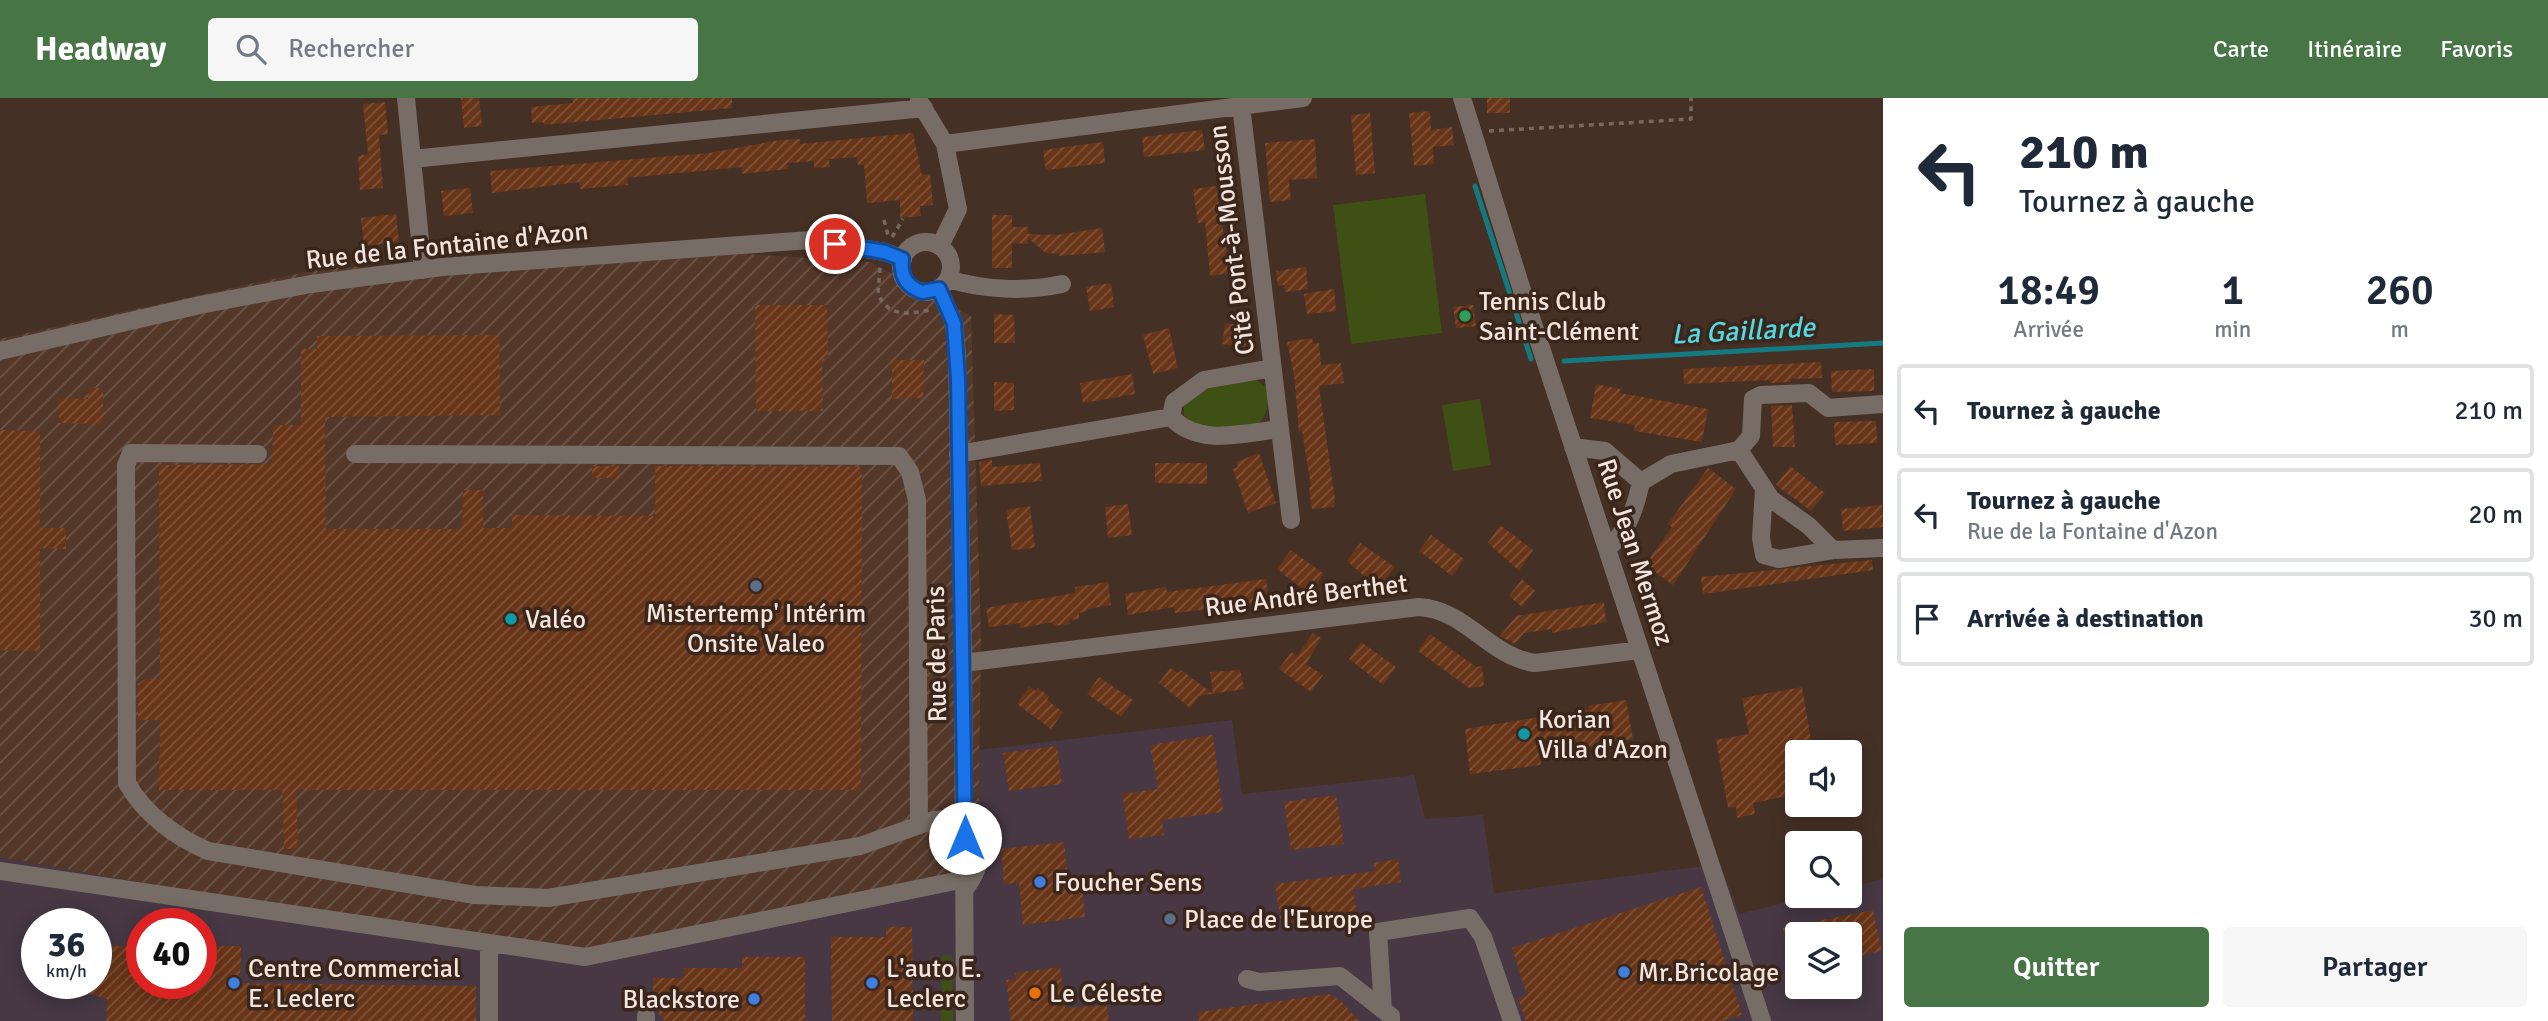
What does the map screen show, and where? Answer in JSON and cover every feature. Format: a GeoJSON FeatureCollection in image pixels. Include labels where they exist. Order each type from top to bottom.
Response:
{"type":"FeatureCollection","features":[{"type":"Feature","properties":{"kind":"street"},"geometry":{"type":"LineString","coordinates":[[406,98],[423,270]]}},
{"type":"Feature","properties":{"kind":"street"},"geometry":{"type":"LineString","coordinates":[[945,144],[1303,98]]}},
{"type":"Feature","properties":{"kind":"street","name":"Rue Jean Mermoz"},"geometry":{"type":"LineString","coordinates":[[1462,98],[1573,447],[1762,1021]]}},
{"type":"Feature","properties":{"kind":"street"},"geometry":{"type":"LineString","coordinates":[[412,159],[920,103],[945,144],[958,209],[940,246]]}},
{"type":"Feature","properties":{"kind":"street","name":"Cité Pont-à-Mousson"},"geometry":{"type":"LineString","coordinates":[[1241,106],[1291,520]]}},
{"type":"Feature","properties":{"kind":"street","name":"Rue de la Fontaine d'Azon"},"geometry":{"type":"LineString","coordinates":[[0,351],[250,295],[423,270],[810,240],[885,252],[902,259]]}},
{"type":"Feature","properties":{"kind":"street"},"geometry":{"type":"LineString","coordinates":[[940,246],[918,243],[902,259],[903,276],[914,289],[931,292],[944,284],[975,287],[1048,287],[1062,284]]}},
{"type":"Feature","properties":{"kind":"street"},"geometry":{"type":"LineString","coordinates":[[940,246],[951,265],[944,284]]}},
{"type":"Feature","properties":{"kind":"street","name":"Rue de Paris"},"geometry":{"type":"LineString","coordinates":[[944,284],[954,323],[963,663],[964,818]]}},
{"type":"Feature","properties":{"kind":"street","name":"Cité Pont-à-Mousson"},"geometry":{"type":"LineString","coordinates":[[1171,417],[1174,402],[1204,380],[1272,368]]}},
{"type":"Feature","properties":{"kind":"street"},"geometry":{"type":"LineString","coordinates":[[1607,549],[1622,536],[1635,509],[1641,482],[1671,464],[1739,450],[1751,436],[1754,399],[1761,395],[1809,393],[1828,408],[1883,404]]}},
{"type":"Feature","properties":{"kind":"street"},"geometry":{"type":"LineString","coordinates":[[958,454],[1171,417],[1182,428],[1212,437],[1280,429]]}},
{"type":"Feature","properties":{"kind":"street"},"geometry":{"type":"LineString","coordinates":[[1573,447],[1605,451],[1641,482]]}},
{"type":"Feature","properties":{"kind":"street"},"geometry":{"type":"LineString","coordinates":[[1739,450],[1771,499],[1809,526],[1833,550]]}},
{"type":"Feature","properties":{"kind":"street"},"geometry":{"type":"LineString","coordinates":[[0,871],[585,957],[965,884],[978,872],[978,835],[964,818],[934,820],[860,846],[548,898],[475,895],[221,853],[186,841],[167,828],[127,783],[126,465],[131,453],[258,454]]}},
{"type":"Feature","properties":{"kind":"street"},"geometry":{"type":"LineString","coordinates":[[355,454],[899,456],[910,472],[917,500],[919,825]]}},
{"type":"Feature","properties":{"kind":"street"},"geometry":{"type":"LineString","coordinates":[[1763,489],[1761,538],[1764,555],[1779,559],[1833,550],[1883,548]]}},
{"type":"Feature","properties":{"kind":"street","name":"Rue André Berthet"},"geometry":{"type":"LineString","coordinates":[[963,663],[1419,607],[1448,612],[1520,661],[1535,663],[1640,650]]}},
{"type":"Feature","properties":{"kind":"street"},"geometry":{"type":"LineString","coordinates":[[965,884],[965,1021]]}},
{"type":"Feature","properties":{"kind":"street"},"geometry":{"type":"LineString","coordinates":[[1387,1015],[1378,932],[1470,918],[1483,937],[1512,1021]]}},
{"type":"Feature","properties":{"kind":"street"},"geometry":{"type":"LineString","coordinates":[[489,943],[489,1021]]}},
{"type":"Feature","properties":{"kind":"street"},"geometry":{"type":"LineString","coordinates":[[1253,980],[1340,976],[1387,1015]]}},
{"type":"Feature","properties":{"kind":"path"},"geometry":{"type":"LineString","coordinates":[[1473,132],[1691,120],[1690,98]]}},
{"type":"Feature","properties":{"kind":"path"},"geometry":{"type":"LineString","coordinates":[[884,220],[890,242],[903,219]]}},
{"type":"Feature","properties":{"kind":"path"},"geometry":{"type":"LineString","coordinates":[[880,266],[878,294],[892,311],[902,315],[932,309]]}},
{"type":"Feature","properties":{"kind":"shaded area"},"geometry":{"type":"Polygon","coordinates":[[[745,254],[870,262],[971,316],[981,636],[978,869],[589,953],[222,897],[0,857],[0,339],[328,267],[587,265],[745,254]]]}},
{"type":"Feature","properties":{"kind":"shaded area"},"geometry":{"type":"Polygon","coordinates":[[[1232,720],[1242,794],[1414,775],[1425,819],[1483,815],[1494,893],[1720,864],[1739,914],[1785,902],[1785,908],[1862,908],[1862,884],[1883,879],[1883,1021],[0,1021],[0,857],[222,897],[978,869],[978,750],[1232,720]]]}},
{"type":"Feature","properties":{"kind":"green space"},"geometry":{"type":"Polygon","coordinates":[[[1425,194],[1442,333],[1351,344],[1333,205],[1425,194]]]}},
{"type":"Feature","properties":{"kind":"green space"},"geometry":{"type":"Polygon","coordinates":[[[1255,379],[1267,388],[1268,394],[1265,415],[1259,424],[1209,427],[1191,421],[1184,415],[1185,405],[1190,397],[1199,391],[1255,379]]]}},
{"type":"Feature","properties":{"kind":"green space"},"geometry":{"type":"Polygon","coordinates":[[[1480,399],[1491,465],[1453,471],[1442,405],[1480,399]]]}},
{"type":"Feature","properties":{"kind":"green space"},"geometry":{"type":"Polygon","coordinates":[[[942,955],[952,956],[953,1021],[941,1021],[942,955]]]}},
{"type":"Feature","properties":{"kind":"building"},"geometry":{"type":"Polygon","coordinates":[[[461,98],[479,98],[482,126],[464,128],[461,98]]]}},
{"type":"Feature","properties":{"kind":"building"},"geometry":{"type":"Polygon","coordinates":[[[572,98],[732,98],[732,108],[544,125],[543,122],[532,123],[531,107],[573,103],[572,98]]]}},
{"type":"Feature","properties":{"kind":"building"},"geometry":{"type":"Polygon","coordinates":[[[1487,98],[1510,98],[1510,113],[1487,113],[1487,98]]]}},
{"type":"Feature","properties":{"kind":"building"},"geometry":{"type":"Polygon","coordinates":[[[385,102],[388,134],[379,135],[383,188],[360,190],[358,156],[368,154],[363,104],[385,102]]]}},
{"type":"Feature","properties":{"kind":"building"},"geometry":{"type":"Polygon","coordinates":[[[1430,111],[1431,130],[1452,127],[1454,145],[1433,147],[1434,164],[1414,166],[1409,113],[1430,111]]]}},
{"type":"Feature","properties":{"kind":"building"},"geometry":{"type":"Polygon","coordinates":[[[1370,113],[1375,173],[1356,175],[1351,115],[1370,113]]]}},
{"type":"Feature","properties":{"kind":"building"},"geometry":{"type":"Polygon","coordinates":[[[1202,130],[1205,150],[1144,157],[1142,137],[1202,130]]]}},
{"type":"Feature","properties":{"kind":"building"},"geometry":{"type":"Polygon","coordinates":[[[913,133],[922,175],[930,174],[933,205],[920,206],[921,216],[900,218],[900,200],[867,203],[864,165],[858,165],[857,157],[829,159],[830,167],[814,168],[814,161],[787,163],[788,169],[742,174],[742,167],[627,178],[628,185],[580,189],[579,182],[492,193],[490,171],[709,153],[780,140],[800,139],[800,144],[913,133]]]}},
{"type":"Feature","properties":{"kind":"building"},"geometry":{"type":"Polygon","coordinates":[[[1315,139],[1317,178],[1289,180],[1291,200],[1270,202],[1265,143],[1315,139]]]}},
{"type":"Feature","properties":{"kind":"building"},"geometry":{"type":"Polygon","coordinates":[[[1103,142],[1105,163],[1046,170],[1043,150],[1103,142]]]}},
{"type":"Feature","properties":{"kind":"building"},"geometry":{"type":"Polygon","coordinates":[[[1216,186],[1230,273],[1210,276],[1205,222],[1198,223],[1193,189],[1216,186]]]}},
{"type":"Feature","properties":{"kind":"building"},"geometry":{"type":"Polygon","coordinates":[[[470,188],[473,213],[444,216],[441,191],[470,188]]]}},
{"type":"Feature","properties":{"kind":"building"},"geometry":{"type":"Polygon","coordinates":[[[396,214],[399,242],[364,246],[361,218],[396,214]]]}},
{"type":"Feature","properties":{"kind":"building"},"geometry":{"type":"Polygon","coordinates":[[[992,215],[1012,215],[1012,227],[1028,227],[1028,234],[1057,235],[1102,228],[1105,252],[1059,256],[1046,253],[1028,238],[1028,244],[1012,243],[1012,268],[992,268],[992,215]]]}},
{"type":"Feature","properties":{"kind":"building"},"geometry":{"type":"Polygon","coordinates":[[[1306,267],[1308,289],[1285,292],[1284,285],[1278,286],[1276,271],[1306,267]]]}},
{"type":"Feature","properties":{"kind":"building"},"geometry":{"type":"Polygon","coordinates":[[[1111,283],[1114,307],[1090,311],[1086,287],[1111,283]]]}},
{"type":"Feature","properties":{"kind":"building"},"geometry":{"type":"Polygon","coordinates":[[[1334,289],[1336,311],[1307,314],[1304,294],[1334,289]]]}},
{"type":"Feature","properties":{"kind":"building"},"geometry":{"type":"Polygon","coordinates":[[[755,305],[827,305],[828,359],[822,359],[823,411],[756,411],[755,305]]]}},
{"type":"Feature","properties":{"kind":"building","name":"Tennis Club Saint-Clément"},"geometry":{"type":"Polygon","coordinates":[[[1473,305],[1476,326],[1456,328],[1453,307],[1473,305]]]}},
{"type":"Feature","properties":{"kind":"building"},"geometry":{"type":"Polygon","coordinates":[[[994,314],[1014,315],[1015,343],[994,343],[994,314]]]}},
{"type":"Feature","properties":{"kind":"building"},"geometry":{"type":"Polygon","coordinates":[[[1225,323],[1251,327],[1245,348],[1222,344],[1225,323]]]}},
{"type":"Feature","properties":{"kind":"building"},"geometry":{"type":"Polygon","coordinates":[[[1169,328],[1178,368],[1153,374],[1143,335],[1169,328]]]}},
{"type":"Feature","properties":{"kind":"building","name":"Valéo"},"geometry":{"type":"Polygon","coordinates":[[[499,335],[500,415],[325,417],[326,529],[462,529],[463,490],[483,490],[483,528],[512,528],[512,515],[655,516],[655,466],[862,467],[861,790],[296,790],[298,849],[284,849],[282,790],[159,790],[160,720],[138,720],[138,684],[147,678],[160,679],[159,465],[272,464],[273,425],[301,425],[301,349],[317,349],[317,336],[499,335]]]}},
{"type":"Feature","properties":{"kind":"building"},"geometry":{"type":"Polygon","coordinates":[[[1312,338],[1313,344],[1319,343],[1321,365],[1341,363],[1344,383],[1319,386],[1335,500],[1334,507],[1312,509],[1311,487],[1302,431],[1299,432],[1294,374],[1287,342],[1312,338]]]}},
{"type":"Feature","properties":{"kind":"building"},"geometry":{"type":"Polygon","coordinates":[[[892,360],[924,360],[923,398],[892,399],[892,360]]]}},
{"type":"Feature","properties":{"kind":"building"},"geometry":{"type":"Polygon","coordinates":[[[1821,362],[1822,378],[1770,383],[1770,380],[1684,384],[1683,369],[1821,362]]]}},
{"type":"Feature","properties":{"kind":"building"},"geometry":{"type":"Polygon","coordinates":[[[1874,369],[1874,391],[1832,392],[1831,371],[1874,369]]]}},
{"type":"Feature","properties":{"kind":"building"},"geometry":{"type":"Polygon","coordinates":[[[1132,374],[1135,394],[1083,403],[1080,383],[1132,374]]]}},
{"type":"Feature","properties":{"kind":"building"},"geometry":{"type":"Polygon","coordinates":[[[994,382],[1014,383],[1014,410],[994,411],[994,382]]]}},
{"type":"Feature","properties":{"kind":"building"},"geometry":{"type":"Polygon","coordinates":[[[1596,384],[1620,389],[1620,393],[1708,409],[1702,442],[1634,431],[1635,425],[1590,418],[1596,384]]]}},
{"type":"Feature","properties":{"kind":"building"},"geometry":{"type":"Polygon","coordinates":[[[89,388],[103,388],[103,424],[59,423],[58,398],[88,399],[89,388]]]}},
{"type":"Feature","properties":{"kind":"building"},"geometry":{"type":"Polygon","coordinates":[[[1792,405],[1795,447],[1773,447],[1771,406],[1792,405]]]}},
{"type":"Feature","properties":{"kind":"building"},"geometry":{"type":"Polygon","coordinates":[[[1876,421],[1877,443],[1835,445],[1834,422],[1876,421]]]}},
{"type":"Feature","properties":{"kind":"building"},"geometry":{"type":"Polygon","coordinates":[[[0,430],[40,431],[40,528],[66,528],[66,549],[40,548],[40,651],[0,650],[0,430]]]}},
{"type":"Feature","properties":{"kind":"building"},"geometry":{"type":"Polygon","coordinates":[[[1259,453],[1276,503],[1248,513],[1233,469],[1238,467],[1236,462],[1259,453]]]}},
{"type":"Feature","properties":{"kind":"building"},"geometry":{"type":"Polygon","coordinates":[[[992,460],[992,467],[1040,463],[1042,481],[981,486],[979,462],[992,460]]]}},
{"type":"Feature","properties":{"kind":"building"},"geometry":{"type":"Polygon","coordinates":[[[1155,463],[1207,463],[1207,484],[1155,483],[1155,463]]]}},
{"type":"Feature","properties":{"kind":"building"},"geometry":{"type":"Polygon","coordinates":[[[592,466],[619,466],[620,478],[592,478],[592,466]]]}},
{"type":"Feature","properties":{"kind":"building"},"geometry":{"type":"Polygon","coordinates":[[[1790,466],[1825,493],[1811,511],[1776,485],[1790,466]]]}},
{"type":"Feature","properties":{"kind":"building"},"geometry":{"type":"Polygon","coordinates":[[[1708,468],[1736,489],[1673,585],[1645,565],[1672,527],[1668,524],[1708,468]]]}},
{"type":"Feature","properties":{"kind":"building"},"geometry":{"type":"Polygon","coordinates":[[[1128,504],[1132,535],[1108,538],[1105,507],[1128,504]]]}},
{"type":"Feature","properties":{"kind":"building"},"geometry":{"type":"Polygon","coordinates":[[[1882,505],[1883,527],[1843,531],[1841,509],[1882,505]]]}},
{"type":"Feature","properties":{"kind":"building"},"geometry":{"type":"Polygon","coordinates":[[[1030,506],[1035,548],[1012,550],[1006,510],[1030,506]]]}},
{"type":"Feature","properties":{"kind":"building"},"geometry":{"type":"Polygon","coordinates":[[[1500,525],[1533,550],[1519,571],[1488,543],[1500,525]]]}},
{"type":"Feature","properties":{"kind":"building"},"geometry":{"type":"Polygon","coordinates":[[[1431,535],[1464,559],[1452,576],[1419,551],[1431,535]]]}},
{"type":"Feature","properties":{"kind":"building"},"geometry":{"type":"Polygon","coordinates":[[[1360,543],[1395,567],[1382,585],[1374,579],[1372,583],[1347,561],[1360,543]]]}},
{"type":"Feature","properties":{"kind":"building"},"geometry":{"type":"Polygon","coordinates":[[[1291,550],[1324,574],[1311,591],[1306,587],[1304,590],[1277,569],[1291,550]]]}},
{"type":"Feature","properties":{"kind":"building"},"geometry":{"type":"Polygon","coordinates":[[[1872,560],[1873,570],[1703,594],[1701,577],[1872,560]]]}},
{"type":"Feature","properties":{"kind":"building"},"geometry":{"type":"Polygon","coordinates":[[[1266,579],[1269,602],[1175,613],[1174,607],[1128,615],[1125,594],[1166,587],[1167,592],[1266,579]]]}},
{"type":"Feature","properties":{"kind":"building"},"geometry":{"type":"Polygon","coordinates":[[[1522,579],[1535,591],[1522,607],[1509,596],[1522,579]]]}},
{"type":"Feature","properties":{"kind":"building"},"geometry":{"type":"Polygon","coordinates":[[[1108,582],[1111,605],[1087,609],[1079,613],[1079,619],[1069,620],[1070,624],[1053,626],[1053,622],[1020,628],[1020,623],[989,627],[986,608],[1075,593],[1075,587],[1108,582]]]}},
{"type":"Feature","properties":{"kind":"building"},"geometry":{"type":"Polygon","coordinates":[[[1604,602],[1606,622],[1552,633],[1552,629],[1524,633],[1515,644],[1500,636],[1516,616],[1604,602]]]}},
{"type":"Feature","properties":{"kind":"building"},"geometry":{"type":"Polygon","coordinates":[[[1313,633],[1321,638],[1306,664],[1323,675],[1311,692],[1279,669],[1291,652],[1297,656],[1313,633]]]}},
{"type":"Feature","properties":{"kind":"building"},"geometry":{"type":"Polygon","coordinates":[[[1430,634],[1476,667],[1482,666],[1484,686],[1469,688],[1418,651],[1430,634]]]}},
{"type":"Feature","properties":{"kind":"building"},"geometry":{"type":"Polygon","coordinates":[[[1361,642],[1396,667],[1383,685],[1349,659],[1361,642]]]}},
{"type":"Feature","properties":{"kind":"building"},"geometry":{"type":"Polygon","coordinates":[[[1170,668],[1178,673],[1181,670],[1213,694],[1199,696],[1190,708],[1159,683],[1170,668]]]}},
{"type":"Feature","properties":{"kind":"building"},"geometry":{"type":"Polygon","coordinates":[[[1240,670],[1244,689],[1213,694],[1210,672],[1240,670]]]}},
{"type":"Feature","properties":{"kind":"building"},"geometry":{"type":"Polygon","coordinates":[[[1099,677],[1133,700],[1121,717],[1087,694],[1099,677]]]}},
{"type":"Feature","properties":{"kind":"building"},"geometry":{"type":"Polygon","coordinates":[[[1029,687],[1036,691],[1038,688],[1049,696],[1047,700],[1063,712],[1051,729],[1017,704],[1029,687]]]}},
{"type":"Feature","properties":{"kind":"building"},"geometry":{"type":"Polygon","coordinates":[[[1802,687],[1811,740],[1785,740],[1785,796],[1753,803],[1755,814],[1737,818],[1736,807],[1728,808],[1716,740],[1749,734],[1742,698],[1802,687]]]}},
{"type":"Feature","properties":{"kind":"building"},"geometry":{"type":"Polygon","coordinates":[[[1626,700],[1633,739],[1540,757],[1541,765],[1470,774],[1465,729],[1589,709],[1588,706],[1626,700]]]}},
{"type":"Feature","properties":{"kind":"building"},"geometry":{"type":"Polygon","coordinates":[[[1213,735],[1223,812],[1162,820],[1164,835],[1129,839],[1122,794],[1158,789],[1150,745],[1213,735]]]}},
{"type":"Feature","properties":{"kind":"building"},"geometry":{"type":"Polygon","coordinates":[[[1057,746],[1062,784],[1009,791],[1003,753],[1057,746]]]}},
{"type":"Feature","properties":{"kind":"building"},"geometry":{"type":"Polygon","coordinates":[[[1336,795],[1344,844],[1291,850],[1284,802],[1336,795]]]}},
{"type":"Feature","properties":{"kind":"building"},"geometry":{"type":"Polygon","coordinates":[[[1064,842],[1068,878],[1081,877],[1085,917],[1023,925],[1019,883],[1004,884],[1001,849],[1064,842]]]}},
{"type":"Feature","properties":{"kind":"building"},"geometry":{"type":"Polygon","coordinates":[[[1398,859],[1401,882],[1353,889],[1357,913],[1281,924],[1275,884],[1375,871],[1373,863],[1398,859]]]}},
{"type":"Feature","properties":{"kind":"building","name":"Mr.Bricolage"},"geometry":{"type":"Polygon","coordinates":[[[1701,887],[1742,1015],[1722,1021],[1526,1021],[1518,999],[1527,995],[1512,948],[1701,887]]]}},
{"type":"Feature","properties":{"kind":"building"},"geometry":{"type":"Polygon","coordinates":[[[1873,910],[1882,951],[1862,955],[1862,922],[1813,922],[1873,910]]]}},
{"type":"Feature","properties":{"kind":"building","name":"L'auto E. Leclerc"},"geometry":{"type":"Polygon","coordinates":[[[886,927],[912,927],[913,1021],[832,1021],[831,937],[886,937],[886,927]]]}},
{"type":"Feature","properties":{"kind":"building","name":"Centre Commercial E. Leclerc"},"geometry":{"type":"Polygon","coordinates":[[[112,946],[126,946],[126,999],[217,999],[217,946],[241,946],[240,983],[476,986],[476,1021],[106,1021],[107,999],[112,999],[112,946]]]}},
{"type":"Feature","properties":{"kind":"building"},"geometry":{"type":"Polygon","coordinates":[[[742,957],[805,957],[805,1021],[665,1021],[653,1007],[653,978],[684,978],[684,968],[742,968],[742,957]]]}},
{"type":"Feature","properties":{"kind":"building","name":"Le Céleste"},"geometry":{"type":"Polygon","coordinates":[[[1060,967],[1065,1008],[1107,1005],[1109,1021],[1011,1021],[1006,980],[1016,979],[1015,973],[1060,967]]]}},
{"type":"Feature","properties":{"kind":"building"},"geometry":{"type":"Polygon","coordinates":[[[1330,994],[1341,1001],[1359,1021],[1199,1021],[1198,1012],[1330,994]]]}},
{"type":"Feature","properties":{"kind":"waterway","name":"La Gaillarde"},"geometry":{"type":"LineString","coordinates":[[1475,186],[1531,359]]}},
{"type":"Feature","properties":{"kind":"waterway","name":"La Gaillarde"},"geometry":{"type":"LineString","coordinates":[[1564,361],[1883,343]]}},
{"type":"Feature","properties":{"kind":"place","name":"Tennis Club Saint-Clément"},"geometry":{"type":"Point","coordinates":[1465,316]}},
{"type":"Feature","properties":{"kind":"place","name":"Mistertemp' Intérim Onsite Valeo"},"geometry":{"type":"Point","coordinates":[756,586]}},
{"type":"Feature","properties":{"kind":"place","name":"Valéo"},"geometry":{"type":"Point","coordinates":[511,619]}},
{"type":"Feature","properties":{"kind":"place","name":"Korian Villa d'Azon"},"geometry":{"type":"Point","coordinates":[1524,734]}},
{"type":"Feature","properties":{"kind":"place","name":"Foucher Sens"},"geometry":{"type":"Point","coordinates":[1040,882]}},
{"type":"Feature","properties":{"kind":"place","name":"Place de l'Europe"},"geometry":{"type":"Point","coordinates":[1170,919]}},
{"type":"Feature","properties":{"kind":"place","name":"Mr.Bricolage"},"geometry":{"type":"Point","coordinates":[1624,972]}},
{"type":"Feature","properties":{"kind":"place","name":"Centre Commercial E. Leclerc"},"geometry":{"type":"Point","coordinates":[234,983]}},
{"type":"Feature","properties":{"kind":"place","name":"L'auto E. Leclerc"},"geometry":{"type":"Point","coordinates":[872,983]}},
{"type":"Feature","properties":{"kind":"place","name":"Le Céleste"},"geometry":{"type":"Point","coordinates":[1035,993]}},
{"type":"Feature","properties":{"kind":"place","name":"Blackstore"},"geometry":{"type":"Point","coordinates":[754,999]}},
{"type":"Feature","properties":{"kind":"route"},"geometry":{"type":"LineString","coordinates":[[835,244],[885,252],[902,259],[901,267],[907,283],[922,292],[939,289],[954,323],[958,379],[965,838]]}}]}
